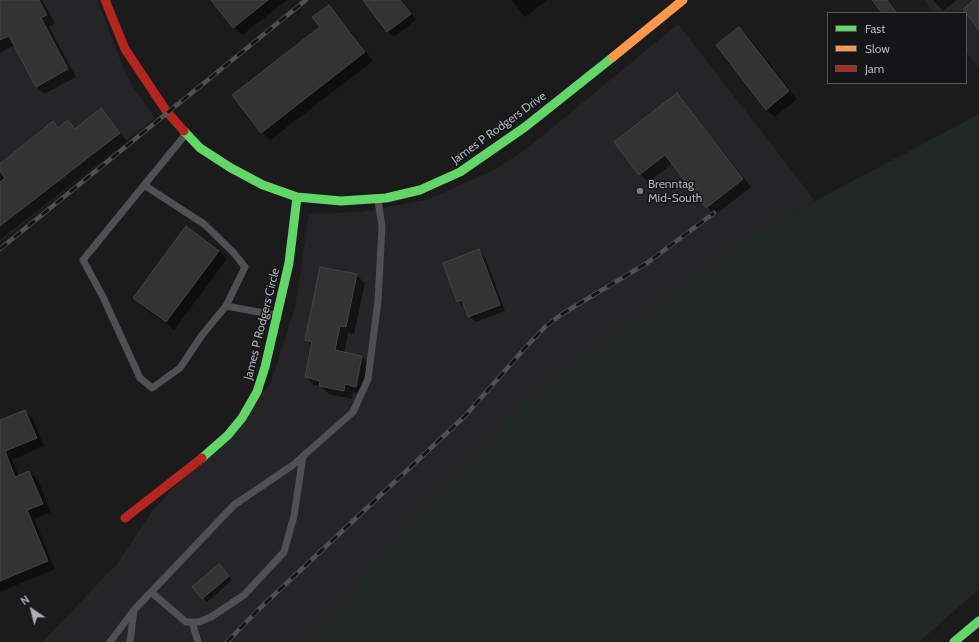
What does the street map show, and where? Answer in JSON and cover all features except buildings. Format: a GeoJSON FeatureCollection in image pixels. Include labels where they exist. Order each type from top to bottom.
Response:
{"type":"FeatureCollection","features":[{"type":"Feature","properties":{"kind":"street","name":"James P Rodgers Drive"},"geometry":{"type":"LineString","coordinates":[[105,0],[125,49],[167,112],[200,148],[231,168],[263,185],[297,197],[341,202],[386,198],[420,190],[460,172],[525,127],[683,0]]}},
{"type":"Feature","properties":{"kind":"street","name":"James P Rodgers Circle"},"geometry":{"type":"LineString","coordinates":[[125,518],[203,458],[228,435],[242,418],[257,392],[265,367],[289,263],[297,197]]}},
{"type":"Feature","properties":{"kind":"street"},"geometry":{"type":"LineString","coordinates":[[954,642],[979,621]]}},
{"type":"Feature","properties":{"kind":"lane"},"geometry":{"type":"LineString","coordinates":[[144,185],[204,224],[233,252],[245,267],[226,306],[202,335],[180,368],[152,388],[140,378],[103,297],[83,260],[144,185],[187,133]]}},
{"type":"Feature","properties":{"kind":"lane"},"geometry":{"type":"LineString","coordinates":[[110,642],[134,610],[234,505],[293,465],[353,412],[368,379],[378,301],[382,226],[378,199]]}},
{"type":"Feature","properties":{"kind":"lane"},"geometry":{"type":"LineString","coordinates":[[226,306],[277,315]]}},
{"type":"Feature","properties":{"kind":"lane"},"geometry":{"type":"LineString","coordinates":[[151,592],[186,622],[199,622],[211,617],[244,595],[284,552],[294,516],[304,456]]}},
{"type":"Feature","properties":{"kind":"lane"},"geometry":{"type":"LineString","coordinates":[[130,642],[134,610]]}},
{"type":"Feature","properties":{"kind":"lane"},"geometry":{"type":"LineString","coordinates":[[192,622],[198,642]]}},
{"type":"Feature","properties":{"kind":"shaded area"},"geometry":{"type":"Polygon","coordinates":[[[0,0],[97,0],[124,69],[134,89],[155,118],[0,242],[0,0]]]}},
{"type":"Feature","properties":{"kind":"shaded area"},"geometry":{"type":"Polygon","coordinates":[[[924,0],[979,0],[979,68],[967,53],[967,12],[934,12],[924,0]]]}},
{"type":"Feature","properties":{"kind":"shaded area"},"geometry":{"type":"Polygon","coordinates":[[[678,24],[815,201],[770,225],[525,401],[307,642],[42,642],[117,564],[153,510],[270,385],[295,308],[309,214],[361,212],[426,200],[496,169],[529,147],[678,24]]]}},
{"type":"Feature","properties":{"kind":"shaded area"},"geometry":{"type":"Polygon","coordinates":[[[979,114],[979,589],[919,642],[307,642],[525,401],[770,225],[979,114]]]}},
{"type":"Feature","properties":{"kind":"railway"},"geometry":{"type":"LineString","coordinates":[[0,249],[306,0]]}},
{"type":"Feature","properties":{"kind":"railway"},"geometry":{"type":"LineString","coordinates":[[227,642],[258,610],[465,416],[545,327],[562,314],[647,263],[714,213]]}},
{"type":"Feature","properties":{"kind":"traffic: fast"},"geometry":{"type":"LineString","coordinates":[[184,131],[200,148],[231,168],[263,185],[297,197],[341,201],[386,198],[420,190],[460,172],[525,127],[613,57]]}},
{"type":"Feature","properties":{"kind":"traffic: fast"},"geometry":{"type":"LineString","coordinates":[[202,458],[228,435],[242,418],[257,392],[265,367],[289,263],[297,197]]}},
{"type":"Feature","properties":{"kind":"traffic: fast"},"geometry":{"type":"LineString","coordinates":[[954,642],[979,621]]}},
{"type":"Feature","properties":{"kind":"traffic: slow"},"geometry":{"type":"LineString","coordinates":[[613,57],[683,0]]}},
{"type":"Feature","properties":{"kind":"traffic: jam"},"geometry":{"type":"LineString","coordinates":[[105,0],[125,49],[167,112],[184,131]]}},
{"type":"Feature","properties":{"kind":"traffic: jam"},"geometry":{"type":"LineString","coordinates":[[125,518],[202,458]]}},
{"type":"Feature","properties":{"kind":"place","name":"Brenntag Mid-South"},"geometry":{"type":"Point","coordinates":[640,191]}}]}
